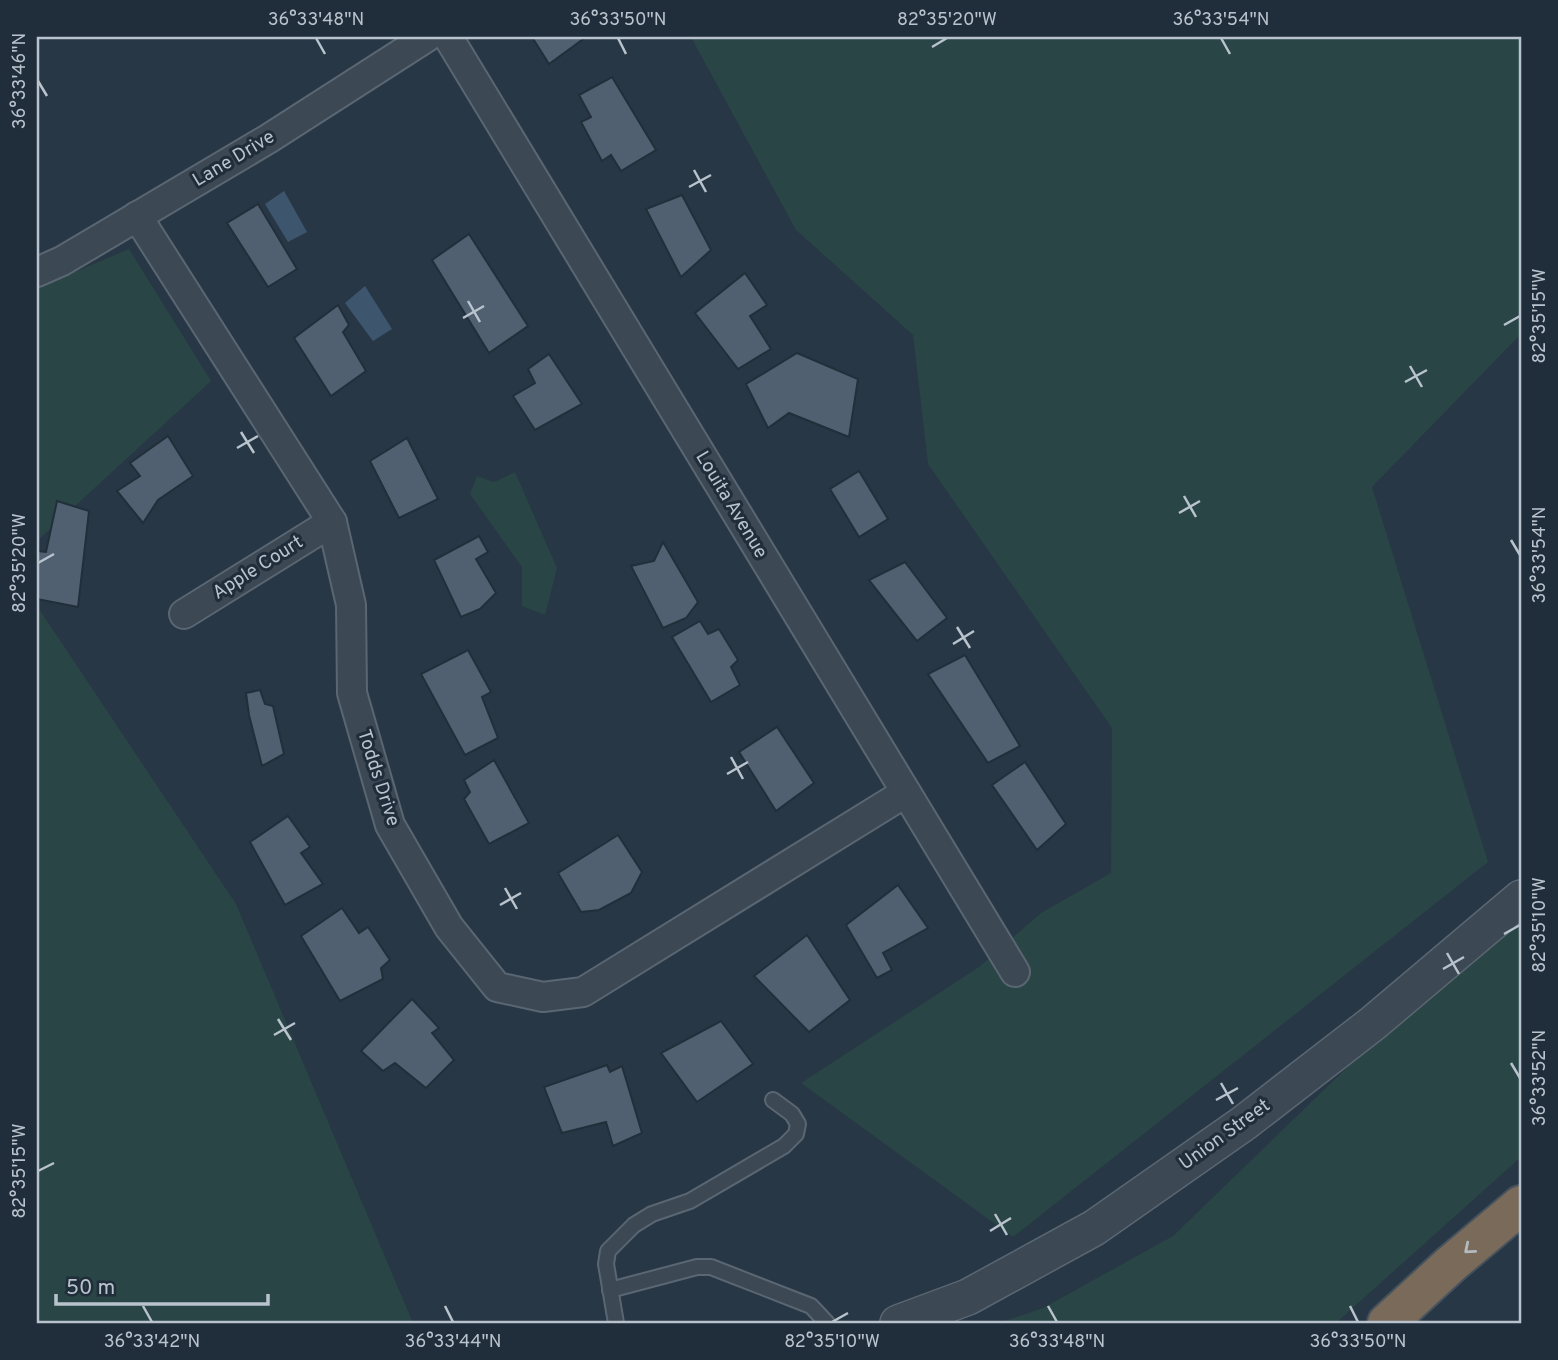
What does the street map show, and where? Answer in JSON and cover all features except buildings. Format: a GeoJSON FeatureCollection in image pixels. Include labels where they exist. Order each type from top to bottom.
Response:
{"type":"FeatureCollection","features":[{"type":"Feature","properties":{"kind":"highway"},"geometry":{"type":"LineString","coordinates":[[1387,1323],[1521,1205]]}},
{"type":"Feature","properties":{"kind":"street","name":"Lane Drive"},"geometry":{"type":"LineString","coordinates":[[37,272],[62,261],[268,139],[426,37]]}},
{"type":"Feature","properties":{"kind":"street","name":"Louita Avenue"},"geometry":{"type":"LineString","coordinates":[[448,37],[1015,972]]}},
{"type":"Feature","properties":{"kind":"street","name":"Todds Drive"},"geometry":{"type":"LineString","coordinates":[[137,216],[332,522],[351,605],[352,693],[390,825],[449,927],[497,987],[543,997],[583,992],[905,793]]}},
{"type":"Feature","properties":{"kind":"street","name":"Apple Court"},"geometry":{"type":"LineString","coordinates":[[184,614],[332,522]]}},
{"type":"Feature","properties":{"kind":"street","name":"Union Street"},"geometry":{"type":"LineString","coordinates":[[898,1323],[968,1297],[1094,1228],[1265,1107],[1372,1024],[1521,898]]}},
{"type":"Feature","properties":{"kind":"lane"},"geometry":{"type":"LineString","coordinates":[[615,1323],[606,1264],[608,1251],[634,1225],[652,1214],[690,1201],[784,1146],[796,1134],[798,1124],[792,1114],[773,1100]]}},
{"type":"Feature","properties":{"kind":"lane"},"geometry":{"type":"LineString","coordinates":[[610,1290],[697,1267],[711,1267],[811,1306],[827,1323]]}},
{"type":"Feature","properties":{"kind":"green space"},"geometry":{"type":"Polygon","coordinates":[[[691,37],[1521,37],[1521,334],[1372,487],[1488,862],[1013,1237],[801,1083],[979,967],[1041,913],[1111,873],[1112,728],[928,464],[913,335],[796,230],[691,37]]]}},
{"type":"Feature","properties":{"kind":"green space"},"geometry":{"type":"Polygon","coordinates":[[[129,249],[211,381],[37,541],[37,288],[129,249]]]}},
{"type":"Feature","properties":{"kind":"green space"},"geometry":{"type":"Polygon","coordinates":[[[515,472],[557,568],[545,615],[522,606],[522,567],[470,494],[477,476],[494,482],[515,472]]]}},
{"type":"Feature","properties":{"kind":"green space"},"geometry":{"type":"Polygon","coordinates":[[[37,606],[236,904],[413,1323],[37,1323],[37,606]]]}},
{"type":"Feature","properties":{"kind":"green space"},"geometry":{"type":"Polygon","coordinates":[[[1521,899],[1521,1157],[1336,1323],[999,1323],[1043,1308],[1173,1236],[1521,899]]]}},
{"type":"Feature","properties":{"kind":"water"},"geometry":{"type":"Polygon","coordinates":[[[284,191],[307,232],[288,242],[265,204],[284,191]]]}},
{"type":"Feature","properties":{"kind":"water"},"geometry":{"type":"Polygon","coordinates":[[[365,286],[392,329],[373,341],[345,303],[365,286]]]}}]}
